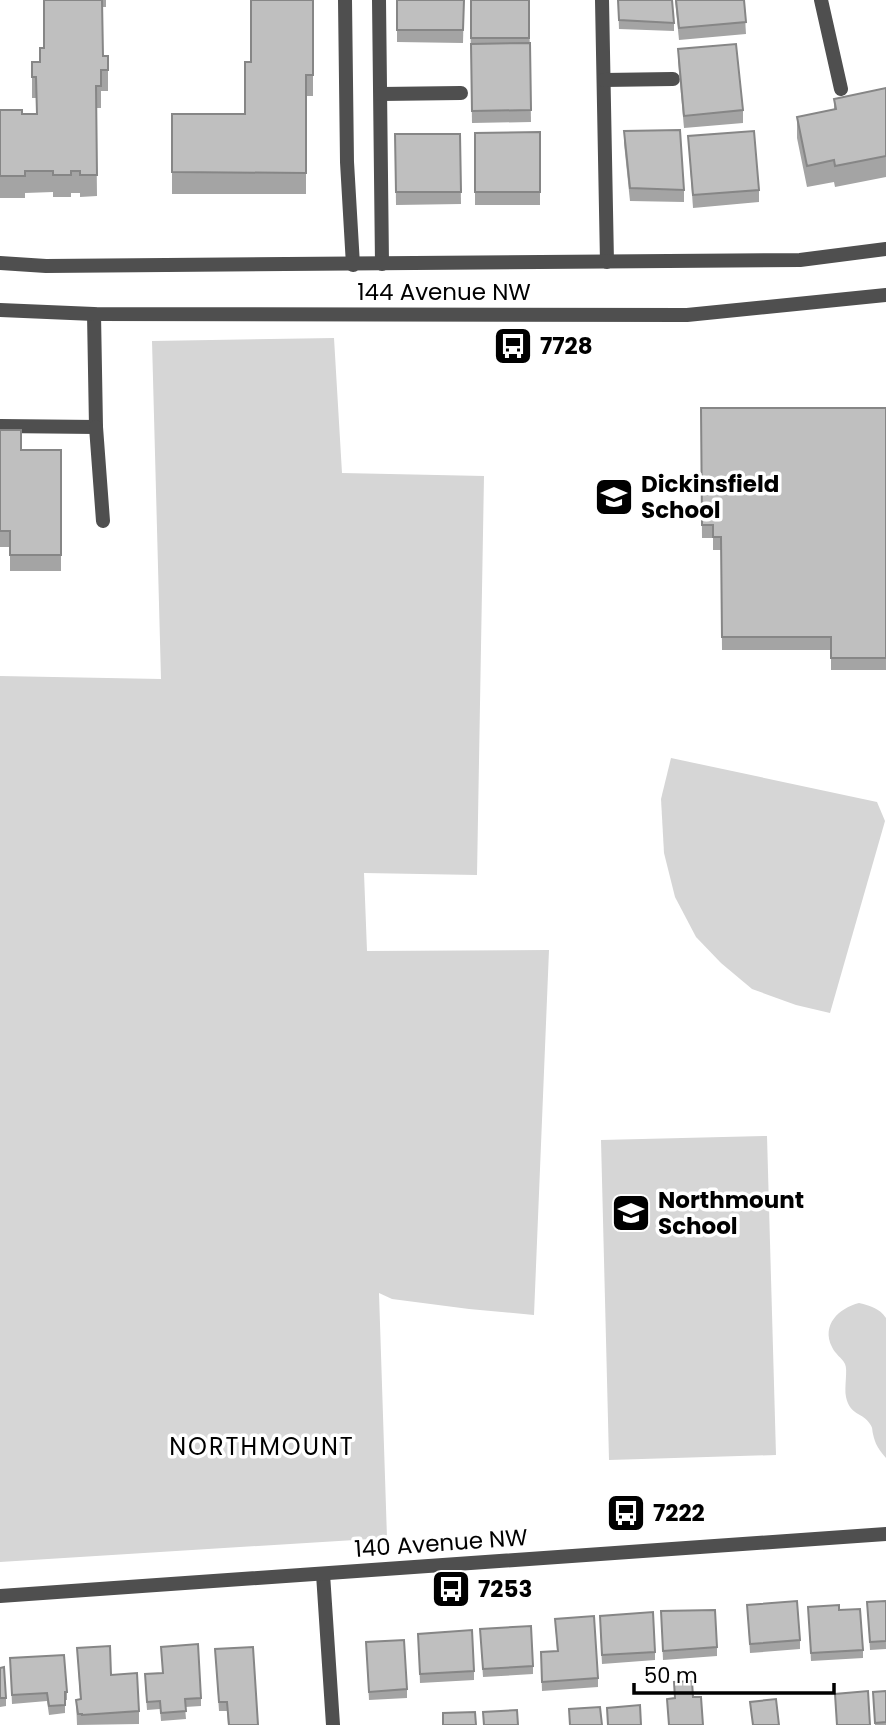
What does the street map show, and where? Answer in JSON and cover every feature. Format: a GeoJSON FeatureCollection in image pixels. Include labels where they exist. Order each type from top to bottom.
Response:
{"type":"FeatureCollection","features":[{"type":"Feature","properties":{"kind":"street"},"geometry":{"type":"LineString","coordinates":[[345,0],[347,162],[353,265]]}},
{"type":"Feature","properties":{"kind":"street"},"geometry":{"type":"LineString","coordinates":[[379,0],[382,264]]}},
{"type":"Feature","properties":{"kind":"street"},"geometry":{"type":"LineString","coordinates":[[602,0],[607,262]]}},
{"type":"Feature","properties":{"kind":"street"},"geometry":{"type":"LineString","coordinates":[[821,0],[841,89]]}},
{"type":"Feature","properties":{"kind":"street"},"geometry":{"type":"LineString","coordinates":[[604,80],[673,79]]}},
{"type":"Feature","properties":{"kind":"street"},"geometry":{"type":"LineString","coordinates":[[381,94],[461,93]]}},
{"type":"Feature","properties":{"kind":"street","name":"144 Avenue NW"},"geometry":{"type":"LineString","coordinates":[[0,263],[46,266],[353,265],[800,260],[886,249]]}},
{"type":"Feature","properties":{"kind":"street","name":"144 Avenue NW"},"geometry":{"type":"LineString","coordinates":[[0,310],[94,314],[687,315],[886,295]]}},
{"type":"Feature","properties":{"kind":"street"},"geometry":{"type":"LineString","coordinates":[[94,314],[96,427],[103,521]]}},
{"type":"Feature","properties":{"kind":"street"},"geometry":{"type":"LineString","coordinates":[[0,426],[96,427]]}},
{"type":"Feature","properties":{"kind":"street","name":"140 Avenue NW"},"geometry":{"type":"LineString","coordinates":[[0,1596],[886,1534]]}},
{"type":"Feature","properties":{"kind":"street"},"geometry":{"type":"LineString","coordinates":[[323,1574],[333,1725]]}},
{"type":"Feature","properties":{"kind":"shaded area"},"geometry":{"type":"Polygon","coordinates":[[[334,338],[342,473],[484,476],[477,875],[364,873],[367,951],[549,950],[534,1315],[392,1299],[379,1293],[387,1538],[0,1562],[0,676],[161,679],[152,341],[334,338]]]}},
{"type":"Feature","properties":{"kind":"shaded area"},"geometry":{"type":"Polygon","coordinates":[[[671,758],[877,802],[885,821],[830,1013],[796,1005],[752,989],[696,937],[675,897],[664,853],[661,799],[671,758]]]}},
{"type":"Feature","properties":{"kind":"shaded area"},"geometry":{"type":"Polygon","coordinates":[[[767,1136],[776,1455],[609,1460],[601,1140],[767,1136]]]}},
{"type":"Feature","properties":{"kind":"shaded area"},"geometry":{"type":"Polygon","coordinates":[[[859,1303],[874,1308],[886,1318],[886,1458],[876,1444],[870,1424],[850,1408],[846,1393],[846,1367],[829,1339],[830,1325],[839,1313],[859,1303]]]}},
{"type":"Feature","properties":{"kind":"building"},"geometry":{"type":"Polygon","coordinates":[[[44,0],[102,0],[103,56],[108,56],[108,70],[101,70],[101,86],[96,86],[97,175],[80,175],[80,171],[71,171],[71,175],[53,175],[53,171],[25,171],[25,176],[0,176],[0,110],[22,110],[22,114],[37,114],[36,77],[32,77],[32,62],[40,62],[40,48],[44,48],[44,0]]]}},
{"type":"Feature","properties":{"kind":"building"},"geometry":{"type":"Polygon","coordinates":[[[251,0],[313,0],[313,75],[306,75],[306,173],[172,172],[172,114],[245,114],[245,62],[251,62],[251,0]]]}},
{"type":"Feature","properties":{"kind":"building"},"geometry":{"type":"Polygon","coordinates":[[[397,0],[464,0],[463,30],[397,30],[397,0]]]}},
{"type":"Feature","properties":{"kind":"building"},"geometry":{"type":"Polygon","coordinates":[[[471,0],[529,0],[529,38],[471,38],[471,0]]]}},
{"type":"Feature","properties":{"kind":"building"},"geometry":{"type":"Polygon","coordinates":[[[618,0],[672,0],[674,23],[619,20],[618,0]]]}},
{"type":"Feature","properties":{"kind":"building"},"geometry":{"type":"Polygon","coordinates":[[[676,0],[744,0],[746,22],[679,28],[676,0]]]}},
{"type":"Feature","properties":{"kind":"building"},"geometry":{"type":"Polygon","coordinates":[[[530,43],[531,110],[472,111],[471,44],[530,43]]]}},
{"type":"Feature","properties":{"kind":"building"},"geometry":{"type":"Polygon","coordinates":[[[736,44],[743,110],[684,116],[678,49],[736,44]]]}},
{"type":"Feature","properties":{"kind":"building"},"geometry":{"type":"Polygon","coordinates":[[[886,88],[886,156],[835,166],[834,160],[807,166],[797,117],[836,109],[834,99],[886,88]]]}},
{"type":"Feature","properties":{"kind":"building"},"geometry":{"type":"Polygon","coordinates":[[[680,130],[684,190],[630,188],[624,131],[680,130]]]}},
{"type":"Feature","properties":{"kind":"building"},"geometry":{"type":"Polygon","coordinates":[[[754,131],[759,190],[693,195],[688,136],[754,131]]]}},
{"type":"Feature","properties":{"kind":"building"},"geometry":{"type":"Polygon","coordinates":[[[540,132],[540,192],[475,192],[475,133],[540,132]]]}},
{"type":"Feature","properties":{"kind":"building"},"geometry":{"type":"Polygon","coordinates":[[[395,134],[460,134],[461,192],[396,192],[395,134]]]}},
{"type":"Feature","properties":{"kind":"building"},"geometry":{"type":"Polygon","coordinates":[[[701,408],[886,408],[886,658],[831,658],[831,637],[722,637],[721,537],[713,537],[713,525],[702,525],[701,408]]]}},
{"type":"Feature","properties":{"kind":"building"},"geometry":{"type":"Polygon","coordinates":[[[0,430],[21,430],[21,450],[61,450],[61,555],[10,555],[10,531],[0,531],[0,430]]]}},
{"type":"Feature","properties":{"kind":"building"},"geometry":{"type":"Polygon","coordinates":[[[797,1601],[800,1640],[750,1644],[747,1605],[797,1601]]]}},
{"type":"Feature","properties":{"kind":"building"},"geometry":{"type":"Polygon","coordinates":[[[886,1601],[886,1641],[870,1642],[867,1602],[886,1601]]]}},
{"type":"Feature","properties":{"kind":"building"},"geometry":{"type":"Polygon","coordinates":[[[839,1605],[839,1610],[860,1609],[863,1650],[811,1653],[808,1607],[839,1605]]]}},
{"type":"Feature","properties":{"kind":"building"},"geometry":{"type":"Polygon","coordinates":[[[715,1610],[717,1647],[663,1651],[661,1611],[715,1610]]]}},
{"type":"Feature","properties":{"kind":"building"},"geometry":{"type":"Polygon","coordinates":[[[653,1612],[655,1652],[602,1655],[600,1616],[653,1612]]]}},
{"type":"Feature","properties":{"kind":"building"},"geometry":{"type":"Polygon","coordinates":[[[594,1616],[598,1678],[542,1682],[541,1652],[558,1651],[555,1619],[594,1616]]]}},
{"type":"Feature","properties":{"kind":"building"},"geometry":{"type":"Polygon","coordinates":[[[531,1626],[533,1666],[483,1669],[480,1629],[531,1626]]]}},
{"type":"Feature","properties":{"kind":"building"},"geometry":{"type":"Polygon","coordinates":[[[472,1630],[474,1671],[420,1674],[418,1634],[472,1630]]]}},
{"type":"Feature","properties":{"kind":"building"},"geometry":{"type":"Polygon","coordinates":[[[404,1640],[407,1689],[369,1692],[366,1642],[404,1640]]]}},
{"type":"Feature","properties":{"kind":"building"},"geometry":{"type":"Polygon","coordinates":[[[198,1644],[201,1698],[185,1699],[186,1711],[161,1713],[160,1701],[147,1702],[145,1674],[163,1673],[161,1647],[198,1644]]]}},
{"type":"Feature","properties":{"kind":"building"},"geometry":{"type":"Polygon","coordinates":[[[110,1646],[111,1675],[137,1673],[139,1711],[78,1714],[76,1700],[81,1699],[77,1648],[110,1646]]]}},
{"type":"Feature","properties":{"kind":"building"},"geometry":{"type":"Polygon","coordinates":[[[253,1647],[258,1725],[229,1725],[227,1702],[219,1702],[215,1649],[253,1647]]]}},
{"type":"Feature","properties":{"kind":"building"},"geometry":{"type":"Polygon","coordinates":[[[64,1655],[67,1692],[65,1705],[49,1706],[47,1693],[12,1695],[10,1658],[64,1655]]]}},
{"type":"Feature","properties":{"kind":"building"},"geometry":{"type":"Polygon","coordinates":[[[4,1667],[6,1698],[0,1698],[0,1668],[4,1667]]]}},
{"type":"Feature","properties":{"kind":"building"},"geometry":{"type":"Polygon","coordinates":[[[692,1681],[693,1697],[701,1697],[703,1725],[669,1725],[667,1699],[675,1698],[674,1682],[692,1681]]]}},
{"type":"Feature","properties":{"kind":"building"},"geometry":{"type":"Polygon","coordinates":[[[868,1691],[870,1725],[837,1725],[835,1694],[868,1691]]]}},
{"type":"Feature","properties":{"kind":"building"},"geometry":{"type":"Polygon","coordinates":[[[886,1691],[886,1722],[875,1723],[873,1692],[886,1691]]]}},
{"type":"Feature","properties":{"kind":"building"},"geometry":{"type":"Polygon","coordinates":[[[776,1699],[779,1725],[753,1725],[750,1702],[776,1699]]]}},
{"type":"Feature","properties":{"kind":"building"},"geometry":{"type":"Polygon","coordinates":[[[640,1705],[641,1725],[608,1725],[607,1708],[640,1705]]]}},
{"type":"Feature","properties":{"kind":"building"},"geometry":{"type":"Polygon","coordinates":[[[600,1707],[602,1725],[570,1725],[569,1709],[600,1707]]]}},
{"type":"Feature","properties":{"kind":"building"},"geometry":{"type":"Polygon","coordinates":[[[517,1710],[518,1725],[484,1725],[483,1712],[517,1710]]]}},
{"type":"Feature","properties":{"kind":"building"},"geometry":{"type":"Polygon","coordinates":[[[475,1712],[476,1725],[443,1725],[443,1713],[475,1712]]]}},
{"type":"Feature","properties":{"kind":"place","name":"7728"},"geometry":{"type":"Point","coordinates":[513,346]}},
{"type":"Feature","properties":{"kind":"place","name":"Dickinsfield School"},"geometry":{"type":"Point","coordinates":[614,497]}},
{"type":"Feature","properties":{"kind":"place","name":"Northmount School"},"geometry":{"type":"Point","coordinates":[631,1213]}},
{"type":"Feature","properties":{"kind":"place","name":"7222"},"geometry":{"type":"Point","coordinates":[626,1513]}},
{"type":"Feature","properties":{"kind":"place","name":"7253"},"geometry":{"type":"Point","coordinates":[451,1589]}},
{"type":"Feature","properties":{"kind":"district","name":"NORTHMOUNT"},"geometry":{"type":"Point","coordinates":[262,1446]}}]}
